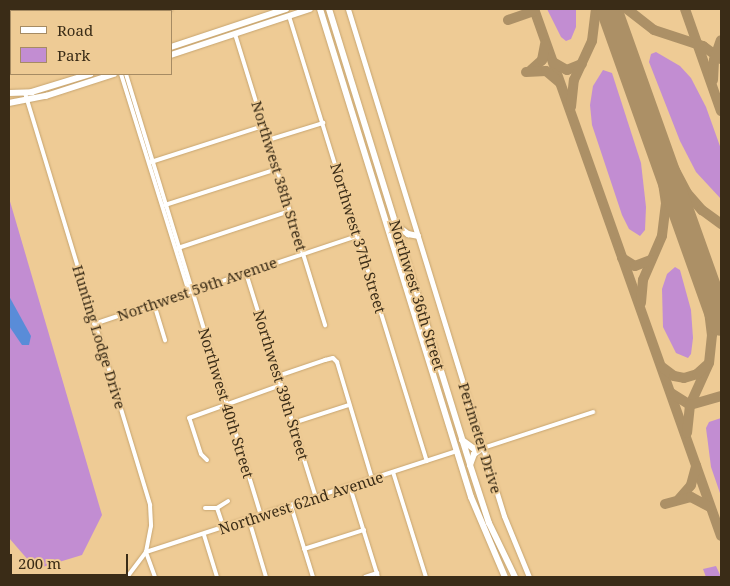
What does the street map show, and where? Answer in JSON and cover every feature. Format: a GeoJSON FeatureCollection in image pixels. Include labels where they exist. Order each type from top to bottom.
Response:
{"type":"FeatureCollection","features":[{"type":"Feature","properties":{"kind":"main road"},"geometry":{"type":"LineString","coordinates":[[172,47],[282,9]]}},
{"type":"Feature","properties":{"kind":"main road"},"geometry":{"type":"LineString","coordinates":[[172,54],[310,9]]}},
{"type":"Feature","properties":{"kind":"main road","name":"Northwest 36th Street"},"geometry":{"type":"LineString","coordinates":[[320,9],[456,451],[487,541],[505,577]]}},
{"type":"Feature","properties":{"kind":"main road","name":"Northwest 36th Street"},"geometry":{"type":"LineString","coordinates":[[329,9],[470,465],[495,538],[514,577]]}},
{"type":"Feature","properties":{"kind":"main road"},"geometry":{"type":"LineString","coordinates":[[9,93],[25,93],[87,75]]}},
{"type":"Feature","properties":{"kind":"main road"},"geometry":{"type":"LineString","coordinates":[[9,103],[26,100],[111,75]]}},
{"type":"Feature","properties":{"kind":"main road"},"geometry":{"type":"LineString","coordinates":[[358,104],[352,113],[370,143]]}},
{"type":"Feature","properties":{"kind":"main road"},"geometry":{"type":"LineString","coordinates":[[370,172],[382,180]]}},
{"type":"Feature","properties":{"kind":"main road"},"geometry":{"type":"LineString","coordinates":[[404,252],[393,244],[397,229],[418,236]]}},
{"type":"Feature","properties":{"kind":"main road"},"geometry":{"type":"LineString","coordinates":[[421,338],[430,335]]}},
{"type":"Feature","properties":{"kind":"main road"},"geometry":{"type":"LineString","coordinates":[[462,439],[473,448],[483,448]]}},
{"type":"Feature","properties":{"kind":"main road"},"geometry":{"type":"LineString","coordinates":[[470,465],[474,454],[483,448]]}},
{"type":"Feature","properties":{"kind":"main road"},"geometry":{"type":"LineString","coordinates":[[487,541],[495,538]]}},
{"type":"Feature","properties":{"kind":"street","name":"Perimeter Drive"},"geometry":{"type":"LineString","coordinates":[[348,9],[483,448],[512,539],[529,577]]}},
{"type":"Feature","properties":{"kind":"street","name":"Northwest 37th Street"},"geometry":{"type":"LineString","coordinates":[[289,16],[427,461]]}},
{"type":"Feature","properties":{"kind":"street","name":"Northwest 38th Street"},"geometry":{"type":"LineString","coordinates":[[232,27],[325,325]]}},
{"type":"Feature","properties":{"kind":"street","name":"Northwest 40th Street"},"geometry":{"type":"LineString","coordinates":[[121,75],[151,162]]}},
{"type":"Feature","properties":{"kind":"street","name":"Northwest 40th Street"},"geometry":{"type":"LineString","coordinates":[[126,75],[164,205],[261,516]]}},
{"type":"Feature","properties":{"kind":"street","name":"Hunting Lodge Drive"},"geometry":{"type":"LineString","coordinates":[[25,93],[150,505],[151,526],[146,552],[128,577]]}},
{"type":"Feature","properties":{"kind":"street"},"geometry":{"type":"LineString","coordinates":[[268,140],[323,123]]}},
{"type":"Feature","properties":{"kind":"street"},"geometry":{"type":"LineString","coordinates":[[151,162],[263,126]]}},
{"type":"Feature","properties":{"kind":"street"},"geometry":{"type":"LineString","coordinates":[[164,205],[277,169]]}},
{"type":"Feature","properties":{"kind":"street"},"geometry":{"type":"LineString","coordinates":[[178,248],[290,211]]}},
{"type":"Feature","properties":{"kind":"street","name":"Northwest 59th Avenue"},"geometry":{"type":"LineString","coordinates":[[94,324],[357,236]]}},
{"type":"Feature","properties":{"kind":"street","name":"Northwest 39th Street"},"geometry":{"type":"LineString","coordinates":[[246,273],[316,498]]}},
{"type":"Feature","properties":{"kind":"street"},"geometry":{"type":"LineString","coordinates":[[154,304],[165,340]]}},
{"type":"Feature","properties":{"kind":"street"},"geometry":{"type":"LineString","coordinates":[[278,376],[333,358],[337,362],[372,479]]}},
{"type":"Feature","properties":{"kind":"street"},"geometry":{"type":"LineString","coordinates":[[207,460],[200,454],[189,418],[281,385]]}},
{"type":"Feature","properties":{"kind":"street"},"geometry":{"type":"LineString","coordinates":[[293,423],[349,405]]}},
{"type":"Feature","properties":{"kind":"street"},"geometry":{"type":"LineString","coordinates":[[483,448],[593,412]]}},
{"type":"Feature","properties":{"kind":"street","name":"Northwest 62nd Avenue"},"geometry":{"type":"LineString","coordinates":[[146,552],[204,535],[456,451]]}},
{"type":"Feature","properties":{"kind":"street"},"geometry":{"type":"LineString","coordinates":[[394,472],[426,577]]}},
{"type":"Feature","properties":{"kind":"street"},"geometry":{"type":"LineString","coordinates":[[350,487],[377,575],[365,577]]}},
{"type":"Feature","properties":{"kind":"street"},"geometry":{"type":"LineString","coordinates":[[205,508],[217,508],[228,500]]}},
{"type":"Feature","properties":{"kind":"street"},"geometry":{"type":"LineString","coordinates":[[291,506],[313,577]]}},
{"type":"Feature","properties":{"kind":"street"},"geometry":{"type":"LineString","coordinates":[[217,508],[224,528]]}},
{"type":"Feature","properties":{"kind":"street"},"geometry":{"type":"LineString","coordinates":[[249,520],[266,577]]}},
{"type":"Feature","properties":{"kind":"street"},"geometry":{"type":"LineString","coordinates":[[304,550],[364,530]]}},
{"type":"Feature","properties":{"kind":"street"},"geometry":{"type":"LineString","coordinates":[[204,535],[217,577]]}},
{"type":"Feature","properties":{"kind":"street"},"geometry":{"type":"LineString","coordinates":[[146,552],[156,577]]}},
{"type":"Feature","properties":{"kind":"green space"},"geometry":{"type":"Polygon","coordinates":[[[547,9],[576,9],[576,27],[571,39],[566,41],[561,37],[547,9]]]}},
{"type":"Feature","properties":{"kind":"green space"},"geometry":{"type":"Polygon","coordinates":[[[656,52],[680,66],[691,78],[706,107],[721,149],[721,199],[696,172],[680,141],[649,62],[651,54],[656,52]]]}},
{"type":"Feature","properties":{"kind":"green space"},"geometry":{"type":"Polygon","coordinates":[[[603,70],[612,73],[641,163],[646,207],[645,230],[640,236],[629,229],[622,215],[592,125],[590,105],[593,86],[603,70]]]}},
{"type":"Feature","properties":{"kind":"green space"},"geometry":{"type":"Polygon","coordinates":[[[9,198],[102,515],[82,555],[36,569],[9,538],[9,198]]]}},
{"type":"Feature","properties":{"kind":"green space"},"geometry":{"type":"Polygon","coordinates":[[[675,267],[680,270],[691,310],[693,338],[691,354],[688,358],[676,353],[663,327],[662,289],[667,274],[675,267]]]}},
{"type":"Feature","properties":{"kind":"green space"},"geometry":{"type":"Polygon","coordinates":[[[721,418],[721,496],[711,467],[706,428],[709,422],[721,418]]]}},
{"type":"Feature","properties":{"kind":"green space"},"geometry":{"type":"Polygon","coordinates":[[[716,566],[721,577],[706,577],[703,569],[716,566]]]}},
{"type":"Feature","properties":{"kind":"water"},"geometry":{"type":"Polygon","coordinates":[[[9,296],[31,336],[29,345],[22,345],[9,326],[9,296]]]}},
{"type":"Feature","properties":{"kind":"taxiway"},"geometry":{"type":"LineString","coordinates":[[534,9],[721,536]]}},
{"type":"Feature","properties":{"kind":"taxiway"},"geometry":{"type":"LineString","coordinates":[[571,107],[574,80],[592,41],[596,9]]}},
{"type":"Feature","properties":{"kind":"taxiway"},"geometry":{"type":"LineString","coordinates":[[627,9],[654,30],[703,46],[721,59]]}},
{"type":"Feature","properties":{"kind":"taxiway"},"geometry":{"type":"LineString","coordinates":[[685,9],[721,111]]}},
{"type":"Feature","properties":{"kind":"taxiway"},"geometry":{"type":"LineString","coordinates":[[508,20],[534,11]]}},
{"type":"Feature","properties":{"kind":"taxiway"},"geometry":{"type":"LineString","coordinates":[[713,80],[714,60],[721,40]]}},
{"type":"Feature","properties":{"kind":"taxiway"},"geometry":{"type":"LineString","coordinates":[[531,70],[542,60],[545,44]]}},
{"type":"Feature","properties":{"kind":"taxiway"},"geometry":{"type":"LineString","coordinates":[[553,62],[567,70],[582,64]]}},
{"type":"Feature","properties":{"kind":"taxiway"},"geometry":{"type":"LineString","coordinates":[[526,72],[546,71],[559,82]]}},
{"type":"Feature","properties":{"kind":"taxiway"},"geometry":{"type":"LineString","coordinates":[[638,88],[660,163],[666,203],[662,236],[643,280],[641,303]]}},
{"type":"Feature","properties":{"kind":"taxiway"},"geometry":{"type":"LineString","coordinates":[[658,138],[687,193],[702,210],[721,224]]}},
{"type":"Feature","properties":{"kind":"taxiway"},"geometry":{"type":"LineString","coordinates":[[683,217],[708,303],[712,335],[709,363],[690,405],[687,433]]}},
{"type":"Feature","properties":{"kind":"taxiway"},"geometry":{"type":"LineString","coordinates":[[622,258],[635,266],[651,260]]}},
{"type":"Feature","properties":{"kind":"taxiway"},"geometry":{"type":"LineString","coordinates":[[703,264],[721,304]]}},
{"type":"Feature","properties":{"kind":"taxiway"},"geometry":{"type":"LineString","coordinates":[[662,367],[674,376],[684,378],[697,374],[707,365]]}},
{"type":"Feature","properties":{"kind":"taxiway"},"geometry":{"type":"LineString","coordinates":[[671,393],[690,405],[721,396]]}},
{"type":"Feature","properties":{"kind":"taxiway"},"geometry":{"type":"LineString","coordinates":[[679,499],[691,485],[696,466]]}},
{"type":"Feature","properties":{"kind":"taxiway"},"geometry":{"type":"LineString","coordinates":[[665,504],[691,497],[710,507]]}},
{"type":"Feature","properties":{"kind":"runway"},"geometry":{"type":"LineString","coordinates":[[609,9],[721,323]]}}]}
